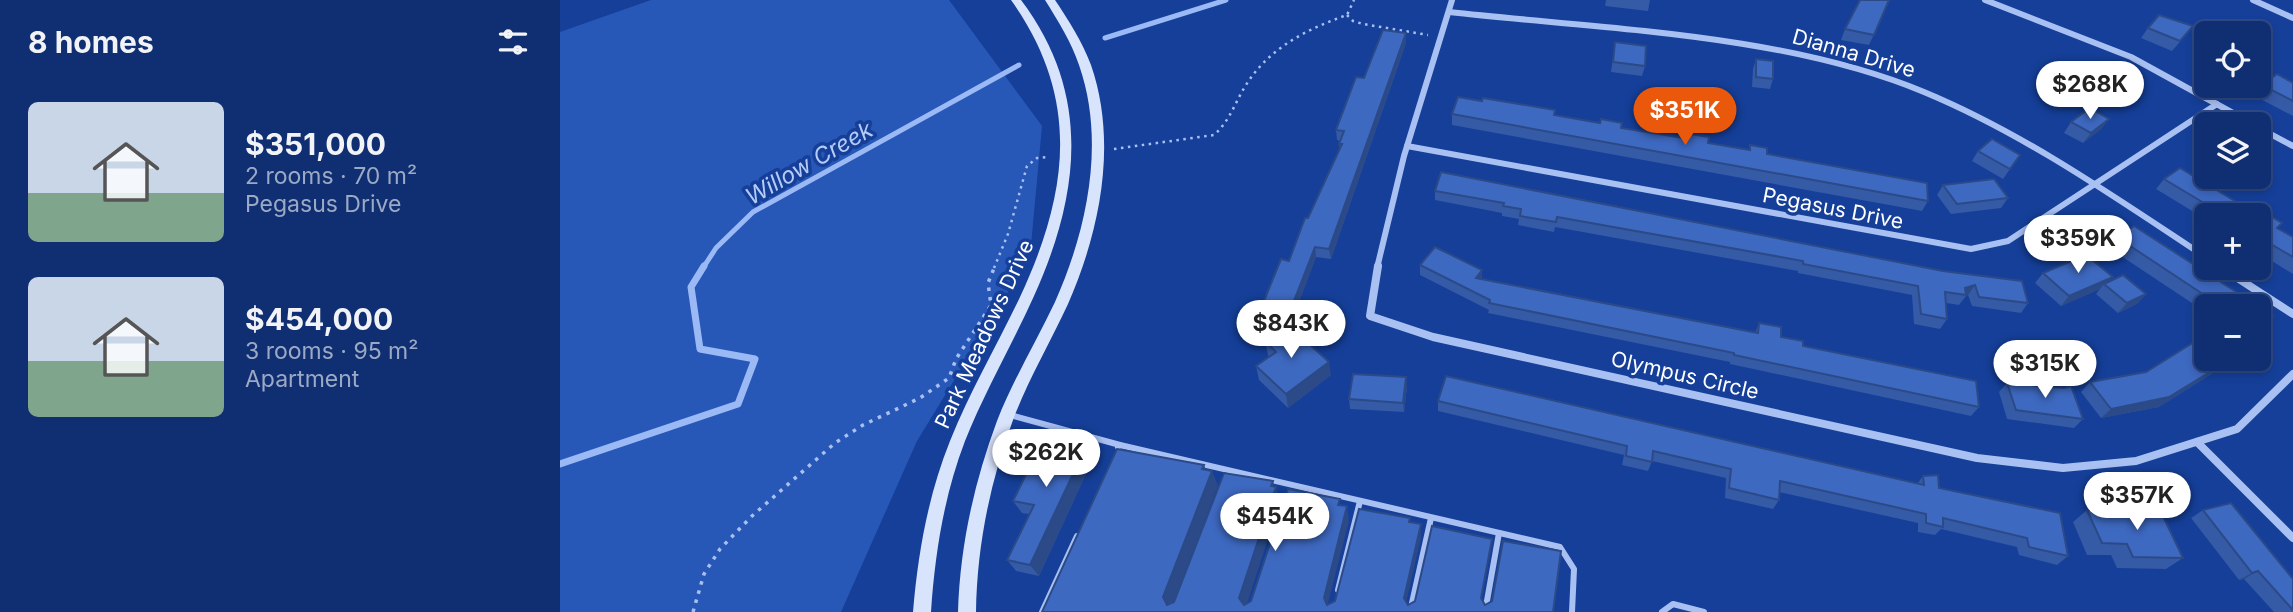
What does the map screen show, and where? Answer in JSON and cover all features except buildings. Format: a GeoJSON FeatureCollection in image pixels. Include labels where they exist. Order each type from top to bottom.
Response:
{"type":"FeatureCollection","features":[{"type":"Feature","properties":{"kind":"main road","name":"Park Meadows Drive"},"geometry":{"type":"LineString","coordinates":[[922,612],[931,534],[958,439],[1038,274],[1058,216],[1063,191],[1066,137],[1062,93],[1043,37],[1016,0]]}},
{"type":"Feature","properties":{"kind":"main road"},"geometry":{"type":"LineString","coordinates":[[967,612],[967,582],[983,488],[1008,414],[1069,285],[1093,204],[1098,123],[1091,82],[1069,28],[1050,0]]}},
{"type":"Feature","properties":{"kind":"street","name":"Olympus Circle"},"geometry":{"type":"LineString","coordinates":[[1452,0],[1407,146],[1376,264],[1370,316],[1433,337],[1977,458],[2063,468],[2136,461],[2237,429],[2293,374]]}},
{"type":"Feature","properties":{"kind":"street"},"geometry":{"type":"LineString","coordinates":[[1985,0],[2131,57],[2231,112]]}},
{"type":"Feature","properties":{"kind":"street"},"geometry":{"type":"LineString","coordinates":[[2253,0],[2293,19]]}},
{"type":"Feature","properties":{"kind":"street","name":"Dianna Drive"},"geometry":{"type":"LineString","coordinates":[[1449,12],[1745,43],[1801,53],[1880,75],[1919,90],[2027,143],[2194,250]]}},
{"type":"Feature","properties":{"kind":"street","name":"Pegasus Drive"},"geometry":{"type":"LineString","coordinates":[[1407,146],[1970,249],[2008,241],[2217,104]]}},
{"type":"Feature","properties":{"kind":"street"},"geometry":{"type":"LineString","coordinates":[[2271,134],[2293,146]]}},
{"type":"Feature","properties":{"kind":"street"},"geometry":{"type":"LineString","coordinates":[[2241,280],[2293,314]]}},
{"type":"Feature","properties":{"kind":"street"},"geometry":{"type":"LineString","coordinates":[[2197,442],[2293,538]]}},
{"type":"Feature","properties":{"kind":"lane"},"geometry":{"type":"LineString","coordinates":[[1008,414],[1120,445],[1560,547],[1567,553],[1576,573],[1572,612]]}},
{"type":"Feature","properties":{"kind":"lane"},"geometry":{"type":"LineString","coordinates":[[1114,457],[1120,445]]}},
{"type":"Feature","properties":{"kind":"lane"},"geometry":{"type":"LineString","coordinates":[[1224,484],[1229,471]]}},
{"type":"Feature","properties":{"kind":"lane"},"geometry":{"type":"LineString","coordinates":[[1287,498],[1291,485]]}},
{"type":"Feature","properties":{"kind":"lane"},"geometry":{"type":"LineString","coordinates":[[1335,600],[1360,501]]}},
{"type":"Feature","properties":{"kind":"lane"},"geometry":{"type":"LineString","coordinates":[[1410,612],[1431,518]]}},
{"type":"Feature","properties":{"kind":"lane"},"geometry":{"type":"LineString","coordinates":[[1042,612],[1081,528]]}},
{"type":"Feature","properties":{"kind":"lane"},"geometry":{"type":"LineString","coordinates":[[1485,612],[1499,533]]}},
{"type":"Feature","properties":{"kind":"lane"},"geometry":{"type":"LineString","coordinates":[[1661,612],[1673,604],[1704,612]]}},
{"type":"Feature","properties":{"kind":"path"},"geometry":{"type":"LineString","coordinates":[[1112,149],[1214,135],[1224,125],[1247,82],[1273,55],[1319,24],[1347,15],[1354,0]]}},
{"type":"Feature","properties":{"kind":"path"},"geometry":{"type":"LineString","coordinates":[[1347,15],[1353,21],[1363,24],[1441,37]]}},
{"type":"Feature","properties":{"kind":"path"},"geometry":{"type":"LineString","coordinates":[[693,612],[704,574],[720,549],[752,516],[835,443],[863,425],[920,398],[949,378],[956,359],[990,305],[988,283],[1008,234],[1027,166],[1037,158],[1055,156]]}},
{"type":"Feature","properties":{"kind":"shaded area"},"geometry":{"type":"Polygon","coordinates":[[[651,0],[949,0],[1042,126],[1030,256],[917,441],[841,612],[560,612],[560,32],[651,0]]]}},
{"type":"Feature","properties":{"kind":"waterway","name":"Willow Creek"},"geometry":{"type":"LineString","coordinates":[[1105,38],[1226,0]]}},
{"type":"Feature","properties":{"kind":"waterway","name":"Willow Creek"},"geometry":{"type":"LineString","coordinates":[[703,268],[716,248],[753,212],[1019,65]]}},
{"type":"Feature","properties":{"kind":"waterway","name":"Willow Creek"},"geometry":{"type":"LineString","coordinates":[[560,464],[738,404],[755,359],[700,349],[691,287],[704,266]]}}]}
